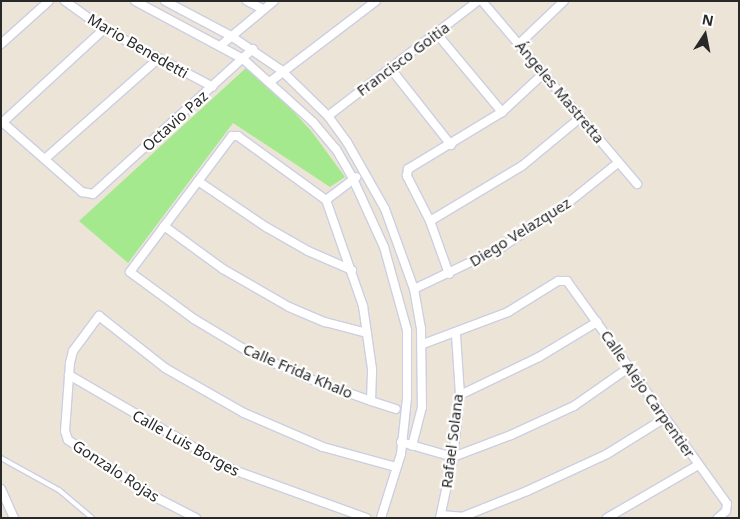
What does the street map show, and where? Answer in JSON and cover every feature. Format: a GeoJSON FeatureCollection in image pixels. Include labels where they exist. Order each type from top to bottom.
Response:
{"type":"FeatureCollection","features":[{"type":"Feature","properties":{"kind":"street"},"geometry":{"type":"LineString","coordinates":[[1,44],[49,1]]}},
{"type":"Feature","properties":{"kind":"street","name":"Mario Benedetti"},"geometry":{"type":"LineString","coordinates":[[65,1],[104,29],[212,87]]}},
{"type":"Feature","properties":{"kind":"street"},"geometry":{"type":"LineString","coordinates":[[135,1],[244,59],[271,81],[313,122],[336,149],[354,179],[384,247],[407,330],[407,398],[400,454],[381,518]]}},
{"type":"Feature","properties":{"kind":"street"},"geometry":{"type":"LineString","coordinates":[[165,1],[231,36],[282,70],[328,116],[385,210],[414,289],[423,344],[422,406],[412,446],[400,454]]}},
{"type":"Feature","properties":{"kind":"street"},"geometry":{"type":"LineString","coordinates":[[247,1],[263,9]]}},
{"type":"Feature","properties":{"kind":"street"},"geometry":{"type":"LineString","coordinates":[[220,46],[274,1]]}},
{"type":"Feature","properties":{"kind":"street"},"geometry":{"type":"LineString","coordinates":[[271,81],[282,70],[376,1]]}},
{"type":"Feature","properties":{"kind":"street","name":"Francisco Goitia"},"geometry":{"type":"LineString","coordinates":[[328,116],[478,1]]}},
{"type":"Feature","properties":{"kind":"street","name":"Ángeles Mastretta"},"geometry":{"type":"LineString","coordinates":[[482,1],[637,184]]}},
{"type":"Feature","properties":{"kind":"street"},"geometry":{"type":"LineString","coordinates":[[519,44],[564,1]]}},
{"type":"Feature","properties":{"kind":"street"},"geometry":{"type":"LineString","coordinates":[[104,29],[2,121],[46,158],[158,58]]}},
{"type":"Feature","properties":{"kind":"street"},"geometry":{"type":"LineString","coordinates":[[437,34],[502,112]]}},
{"type":"Feature","properties":{"kind":"street","name":"Octavio Paz"},"geometry":{"type":"LineString","coordinates":[[46,158],[82,192],[97,193],[253,49]]}},
{"type":"Feature","properties":{"kind":"street"},"geometry":{"type":"LineString","coordinates":[[391,69],[451,145]]}},
{"type":"Feature","properties":{"kind":"street"},"geometry":{"type":"LineString","coordinates":[[449,274],[430,221],[407,176],[410,168],[451,145],[502,112],[544,73]]}},
{"type":"Feature","properties":{"kind":"street"},"geometry":{"type":"LineString","coordinates":[[430,221],[522,166],[581,118]]}},
{"type":"Feature","properties":{"kind":"street"},"geometry":{"type":"LineString","coordinates":[[367,333],[325,322],[289,307],[224,269],[164,226],[230,137],[238,136],[326,200],[352,270],[367,333],[372,369],[371,401]]}},
{"type":"Feature","properties":{"kind":"street","name":"Diego Velazquez"},"geometry":{"type":"LineString","coordinates":[[414,289],[449,274],[502,247],[563,207],[618,162]]}},
{"type":"Feature","properties":{"kind":"street"},"geometry":{"type":"LineString","coordinates":[[326,200],[363,171]]}},
{"type":"Feature","properties":{"kind":"street"},"geometry":{"type":"LineString","coordinates":[[198,181],[266,227],[308,251],[352,270]]}},
{"type":"Feature","properties":{"kind":"street","name":"Calle Frida Khalo"},"geometry":{"type":"LineString","coordinates":[[164,226],[130,272],[194,319],[249,352],[371,401],[396,409]]}},
{"type":"Feature","properties":{"kind":"street","name":"Calle Alejo Carpentier"},"geometry":{"type":"LineString","coordinates":[[456,334],[508,312],[558,281],[571,283],[727,504],[726,511],[718,518]]}},
{"type":"Feature","properties":{"kind":"street","name":"Gonzalo Rojas"},"geometry":{"type":"LineString","coordinates":[[196,518],[153,496],[73,446],[64,431],[73,351],[99,316],[165,368],[244,413],[323,447],[396,467]]}},
{"type":"Feature","properties":{"kind":"street"},"geometry":{"type":"LineString","coordinates":[[460,395],[539,357],[597,322]]}},
{"type":"Feature","properties":{"kind":"street"},"geometry":{"type":"LineString","coordinates":[[423,344],[456,334]]}},
{"type":"Feature","properties":{"kind":"street","name":"Rafael Solana"},"geometry":{"type":"LineString","coordinates":[[441,516],[453,457],[460,395],[456,334]]}},
{"type":"Feature","properties":{"kind":"street"},"geometry":{"type":"LineString","coordinates":[[401,442],[453,457],[511,435],[574,406],[630,367]]}},
{"type":"Feature","properties":{"kind":"street","name":"Calle Luis Borges"},"geometry":{"type":"LineString","coordinates":[[69,374],[231,469],[366,518]]}},
{"type":"Feature","properties":{"kind":"street"},"geometry":{"type":"LineString","coordinates":[[441,516],[462,517],[527,491],[607,454],[665,418]]}},
{"type":"Feature","properties":{"kind":"street"},"geometry":{"type":"LineString","coordinates":[[607,518],[698,465]]}},
{"type":"Feature","properties":{"kind":"street"},"geometry":{"type":"LineString","coordinates":[[1,489],[14,518]]}},
{"type":"Feature","properties":{"kind":"lane"},"geometry":{"type":"LineString","coordinates":[[1,458],[59,490],[92,518]]}},
{"type":"Feature","properties":{"kind":"green space"},"geometry":{"type":"Polygon","coordinates":[[[247,67],[277,93],[312,132],[345,177],[330,187],[233,123],[128,263],[79,221],[247,67]]]}}]}
